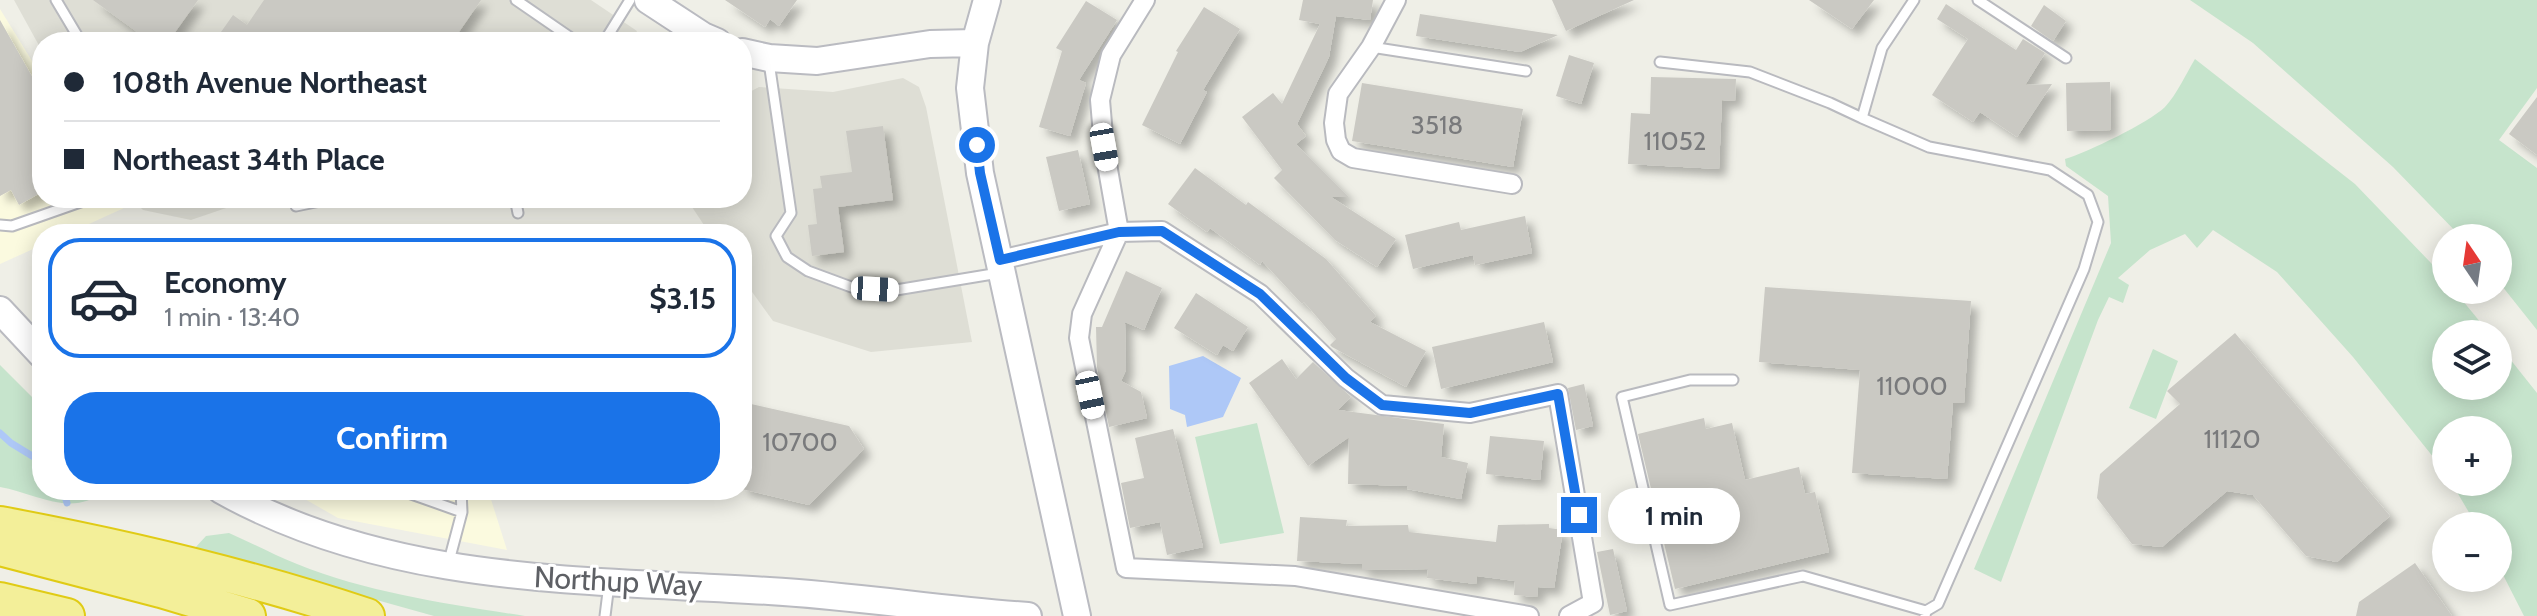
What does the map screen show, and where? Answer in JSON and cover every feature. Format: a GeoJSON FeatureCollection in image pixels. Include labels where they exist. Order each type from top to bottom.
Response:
{"type":"FeatureCollection","features":[{"type":"Feature","properties":{"kind":"highway"},"geometry":{"type":"LineString","coordinates":[[0,524],[203,568],[367,616]]}},
{"type":"Feature","properties":{"kind":"highway"},"geometry":{"type":"LineString","coordinates":[[0,548],[248,616]]}},
{"type":"Feature","properties":{"kind":"highway"},"geometry":{"type":"LineString","coordinates":[[0,600],[67,616]]}},
{"type":"Feature","properties":{"kind":"main road"},"geometry":{"type":"LineString","coordinates":[[648,0],[697,32]]}},
{"type":"Feature","properties":{"kind":"main road"},"geometry":{"type":"LineString","coordinates":[[988,1],[975,43],[970,88],[980,173],[1077,616]]}},
{"type":"Feature","properties":{"kind":"main road"},"geometry":{"type":"LineString","coordinates":[[752,54],[817,61],[930,44],[975,43]]}},
{"type":"Feature","properties":{"kind":"main road"},"geometry":{"type":"LineString","coordinates":[[0,310],[32,340]]}},
{"type":"Feature","properties":{"kind":"main road","name":"Northup Way"},"geometry":{"type":"LineString","coordinates":[[241,500],[343,542],[447,567],[890,608],[1028,616]]}},
{"type":"Feature","properties":{"kind":"street"},"geometry":{"type":"LineString","coordinates":[[1145,0],[1111,55],[1100,100],[1104,147],[1119,232],[1082,314],[1079,338],[1126,568],[1295,576],[1529,616]]}},
{"type":"Feature","properties":{"kind":"street"},"geometry":{"type":"LineString","coordinates":[[1396,0],[1371,47],[1338,94],[1334,123],[1341,151],[1353,158],[1512,184]]}},
{"type":"Feature","properties":{"kind":"street"},"geometry":{"type":"LineString","coordinates":[[1001,266],[1119,232],[1162,231],[1260,294],[1346,378],[1382,405],[1470,413],[1558,394],[1593,603],[1569,616]]}},
{"type":"Feature","properties":{"kind":"lane"},"geometry":{"type":"LineString","coordinates":[[56,0],[75,32]]}},
{"type":"Feature","properties":{"kind":"lane"},"geometry":{"type":"LineString","coordinates":[[516,0],[562,32]]}},
{"type":"Feature","properties":{"kind":"lane"},"geometry":{"type":"LineString","coordinates":[[610,32],[630,0]]}},
{"type":"Feature","properties":{"kind":"lane"},"geometry":{"type":"LineString","coordinates":[[1862,118],[1882,48],[1914,0]]}},
{"type":"Feature","properties":{"kind":"lane"},"geometry":{"type":"LineString","coordinates":[[1978,0],[2066,58]]}},
{"type":"Feature","properties":{"kind":"lane"},"geometry":{"type":"LineString","coordinates":[[1371,47],[1526,71]]}},
{"type":"Feature","properties":{"kind":"lane"},"geometry":{"type":"LineString","coordinates":[[769,58],[791,213],[776,236],[787,257],[808,271],[854,288],[896,290],[1001,266]]}},
{"type":"Feature","properties":{"kind":"lane"},"geometry":{"type":"LineString","coordinates":[[1660,62],[1750,72],[1929,147],[2050,170],[2088,195],[2098,222],[2084,269],[1938,604],[1926,614],[1803,576],[1670,605],[1622,397],[1690,380],[1733,380]]}},
{"type":"Feature","properties":{"kind":"lane"},"geometry":{"type":"LineString","coordinates":[[0,225],[12,226],[63,208]]}},
{"type":"Feature","properties":{"kind":"lane"},"geometry":{"type":"LineString","coordinates":[[517,208],[518,213]]}},
{"type":"Feature","properties":{"kind":"lane"},"geometry":{"type":"LineString","coordinates":[[428,500],[462,512]]}},
{"type":"Feature","properties":{"kind":"lane"},"geometry":{"type":"LineString","coordinates":[[447,567],[462,512],[461,500]]}},
{"type":"Feature","properties":{"kind":"lane"},"geometry":{"type":"LineString","coordinates":[[605,616],[609,581]]}},
{"type":"Feature","properties":{"kind":"shaded area"},"geometry":{"type":"Polygon","coordinates":[[[14,0],[591,0],[637,31],[636,32],[32,33],[14,0]]]}},
{"type":"Feature","properties":{"kind":"shaded area"},"geometry":{"type":"Polygon","coordinates":[[[2190,0],[2537,0],[2537,88],[2499,140],[2537,168],[2537,330],[2512,299],[2512,224],[2448,224],[2393,167],[2253,43],[2190,0]]]}},
{"type":"Feature","properties":{"kind":"shaded area"},"geometry":{"type":"Polygon","coordinates":[[[0,9],[32,61],[32,208],[124,208],[89,224],[32,224],[32,250],[0,264],[0,9]]]}},
{"type":"Feature","properties":{"kind":"shaded area"},"geometry":{"type":"Polygon","coordinates":[[[2195,59],[2355,184],[2431,263],[2432,304],[2465,304],[2479,320],[2432,320],[2432,400],[2512,400],[2512,362],[2537,393],[2537,616],[2524,616],[2512,592],[2512,512],[2469,512],[2459,496],[2512,496],[2512,416],[2432,416],[2432,456],[2353,357],[2277,272],[2213,230],[2197,248],[2185,234],[2150,250],[2118,278],[2129,285],[2123,303],[2109,297],[2098,320],[2001,582],[1974,569],[2111,243],[2108,196],[2066,166],[2065,159],[2157,114],[2173,96],[2195,59]]]}},
{"type":"Feature","properties":{"kind":"shaded area"},"geometry":{"type":"Polygon","coordinates":[[[903,78],[919,87],[926,107],[972,342],[871,352],[773,321],[752,292],[752,224],[703,224],[693,208],[752,208],[752,91],[759,87],[833,92],[903,78]]]}},
{"type":"Feature","properties":{"kind":"shaded area"},"geometry":{"type":"Polygon","coordinates":[[[141,208],[226,208],[191,220],[141,208]]]}},
{"type":"Feature","properties":{"kind":"shaded area"},"geometry":{"type":"Polygon","coordinates":[[[2153,349],[2178,361],[2156,419],[2129,408],[2153,349]]]}},
{"type":"Feature","properties":{"kind":"shaded area"},"geometry":{"type":"Polygon","coordinates":[[[0,365],[32,397],[32,496],[0,487],[0,365]]]}},
{"type":"Feature","properties":{"kind":"shaded area"},"geometry":{"type":"Polygon","coordinates":[[[1257,423],[1284,533],[1220,544],[1195,437],[1257,423]]]}},
{"type":"Feature","properties":{"kind":"shaded area"},"geometry":{"type":"Polygon","coordinates":[[[47,500],[87,500],[80,503],[47,500]]]}},
{"type":"Feature","properties":{"kind":"shaded area"},"geometry":{"type":"Polygon","coordinates":[[[306,500],[491,500],[507,550],[338,518],[306,500]]]}},
{"type":"Feature","properties":{"kind":"shaded area"},"geometry":{"type":"Polygon","coordinates":[[[229,533],[297,564],[352,583],[525,616],[434,616],[194,549],[206,536],[229,533]]]}},
{"type":"Feature","properties":{"kind":"water"},"geometry":{"type":"Polygon","coordinates":[[[1203,356],[1241,378],[1223,417],[1187,427],[1185,415],[1170,409],[1169,366],[1203,356]]]}},
{"type":"Feature","properties":{"kind":"building"},"geometry":{"type":"Polygon","coordinates":[[[93,0],[198,0],[175,32],[137,32],[93,0]]]}},
{"type":"Feature","properties":{"kind":"building"},"geometry":{"type":"Polygon","coordinates":[[[264,0],[481,0],[459,32],[221,32],[233,15],[247,25],[264,0]]]}},
{"type":"Feature","properties":{"kind":"building"},"geometry":{"type":"Polygon","coordinates":[[[725,0],[797,0],[779,26],[770,19],[765,27],[725,0]]]}},
{"type":"Feature","properties":{"kind":"building"},"geometry":{"type":"Polygon","coordinates":[[[1303,0],[1373,0],[1370,20],[1336,16],[1329,57],[1297,124],[1306,136],[1296,144],[1349,197],[1331,197],[1396,239],[1377,267],[1335,240],[1274,178],[1282,170],[1242,117],[1273,93],[1282,104],[1320,24],[1299,20],[1303,0]]]}},
{"type":"Feature","properties":{"kind":"building"},"geometry":{"type":"Polygon","coordinates":[[[1552,0],[1634,0],[1566,31],[1552,0]]]}},
{"type":"Feature","properties":{"kind":"building"},"geometry":{"type":"Polygon","coordinates":[[[1809,0],[1874,0],[1852,29],[1809,0]]]}},
{"type":"Feature","properties":{"kind":"building"},"geometry":{"type":"Polygon","coordinates":[[[1086,1],[1117,20],[1079,80],[1086,83],[1070,136],[1039,127],[1062,51],[1056,48],[1086,1]]]}},
{"type":"Feature","properties":{"kind":"building"},"geometry":{"type":"Polygon","coordinates":[[[1946,4],[2016,50],[2023,39],[2045,53],[2025,85],[2052,84],[2017,137],[1980,112],[1973,122],[1932,95],[1968,39],[1937,19],[1946,4]]]}},
{"type":"Feature","properties":{"kind":"building"},"geometry":{"type":"Polygon","coordinates":[[[2044,5],[2066,21],[2053,41],[2031,26],[2044,5]]]}},
{"type":"Feature","properties":{"kind":"building"},"geometry":{"type":"Polygon","coordinates":[[[1204,7],[1240,29],[1203,90],[1207,92],[1180,144],[1142,125],[1176,51],[1204,7]]]}},
{"type":"Feature","properties":{"kind":"building"},"geometry":{"type":"Polygon","coordinates":[[[1420,14],[1558,35],[1520,52],[1416,36],[1420,14]]]}},
{"type":"Feature","properties":{"kind":"building"},"geometry":{"type":"Polygon","coordinates":[[[0,20],[32,76],[32,198],[19,205],[11,190],[0,196],[0,20]]]}},
{"type":"Feature","properties":{"kind":"building"},"geometry":{"type":"Polygon","coordinates":[[[1569,55],[1594,63],[1581,104],[1556,96],[1569,55]]]}},
{"type":"Feature","properties":{"kind":"building"},"geometry":{"type":"Polygon","coordinates":[[[1651,77],[1736,79],[1735,101],[1722,100],[1719,169],[1628,164],[1631,113],[1650,114],[1651,77]]]}},
{"type":"Feature","properties":{"kind":"building"},"geometry":{"type":"Polygon","coordinates":[[[2110,82],[2111,130],[2067,131],[2066,83],[2110,82]]]}},
{"type":"Feature","properties":{"kind":"building"},"geometry":{"type":"Polygon","coordinates":[[[1362,83],[1523,109],[1513,167],[1352,141],[1362,83]]]}},
{"type":"Feature","properties":{"kind":"building"},"geometry":{"type":"Polygon","coordinates":[[[2537,97],[2537,155],[2509,134],[2537,97]]]}},
{"type":"Feature","properties":{"kind":"building"},"geometry":{"type":"Polygon","coordinates":[[[883,126],[893,200],[838,207],[844,252],[812,256],[808,225],[817,224],[813,189],[822,188],[820,176],[852,172],[846,131],[883,126]]]}},
{"type":"Feature","properties":{"kind":"building"},"geometry":{"type":"Polygon","coordinates":[[[1078,150],[1090,204],[1059,211],[1046,157],[1078,150]]]}},
{"type":"Feature","properties":{"kind":"building"},"geometry":{"type":"Polygon","coordinates":[[[1195,168],[1326,259],[1376,316],[1370,322],[1426,351],[1406,387],[1332,347],[1330,345],[1336,339],[1262,261],[1260,265],[1210,228],[1207,232],[1168,204],[1195,168]]]}},
{"type":"Feature","properties":{"kind":"building"},"geometry":{"type":"Polygon","coordinates":[[[1525,216],[1532,253],[1475,265],[1473,255],[1413,269],[1405,235],[1459,222],[1461,230],[1525,216]]]}},
{"type":"Feature","properties":{"kind":"building"},"geometry":{"type":"Polygon","coordinates":[[[1126,271],[1162,288],[1144,330],[1125,322],[1126,370],[1121,381],[1141,392],[1147,418],[1109,427],[1097,367],[1096,327],[1102,327],[1126,271]]]}},
{"type":"Feature","properties":{"kind":"building"},"geometry":{"type":"Polygon","coordinates":[[[1765,287],[1971,301],[1964,403],[1953,403],[1947,479],[1852,473],[1860,370],[1759,362],[1765,287]]]}},
{"type":"Feature","properties":{"kind":"building"},"geometry":{"type":"Polygon","coordinates":[[[1196,293],[1248,327],[1233,351],[1223,345],[1217,355],[1174,328],[1196,293]]]}},
{"type":"Feature","properties":{"kind":"building"},"geometry":{"type":"Polygon","coordinates":[[[1544,322],[1553,362],[1441,389],[1432,347],[1544,322]]]}},
{"type":"Feature","properties":{"kind":"building"},"geometry":{"type":"Polygon","coordinates":[[[2235,333],[2390,516],[2337,562],[2306,556],[2253,495],[2227,491],[2162,547],[2132,544],[2097,498],[2100,474],[2180,404],[2167,391],[2235,333]]]}},
{"type":"Feature","properties":{"kind":"building"},"geometry":{"type":"Polygon","coordinates":[[[1282,359],[1296,379],[1313,362],[1351,397],[1338,410],[1444,424],[1441,457],[1468,463],[1461,499],[1407,489],[1408,486],[1348,484],[1349,437],[1308,466],[1249,383],[1282,359]]]}},
{"type":"Feature","properties":{"kind":"building"},"geometry":{"type":"Polygon","coordinates":[[[1584,384],[1593,426],[1576,430],[1568,388],[1584,384]]]}},
{"type":"Feature","properties":{"kind":"building"},"geometry":{"type":"Polygon","coordinates":[[[752,404],[849,426],[864,449],[809,505],[752,491],[752,404]]]}},
{"type":"Feature","properties":{"kind":"building"},"geometry":{"type":"Polygon","coordinates":[[[1704,418],[1706,429],[1732,423],[1745,480],[1799,467],[1805,494],[1815,492],[1829,552],[1675,589],[1638,434],[1704,418]]]}},
{"type":"Feature","properties":{"kind":"building"},"geometry":{"type":"Polygon","coordinates":[[[1173,429],[1203,547],[1167,555],[1160,522],[1130,528],[1121,483],[1144,478],[1135,438],[1173,429]]]}},
{"type":"Feature","properties":{"kind":"building"},"geometry":{"type":"Polygon","coordinates":[[[1490,436],[1544,441],[1540,480],[1486,474],[1490,436]]]}},
{"type":"Feature","properties":{"kind":"building"},"geometry":{"type":"Polygon","coordinates":[[[1300,517],[1347,520],[1346,526],[1408,525],[1409,532],[1496,542],[1498,525],[1549,524],[1549,528],[1563,530],[1554,588],[1538,587],[1537,597],[1514,595],[1515,581],[1477,576],[1476,584],[1427,578],[1428,569],[1362,570],[1362,564],[1297,561],[1300,517]]]}},
{"type":"Feature","properties":{"kind":"building"},"geometry":{"type":"Polygon","coordinates":[[[1613,549],[1627,611],[1610,615],[1597,552],[1613,549]]]}},
{"type":"Feature","properties":{"kind":"building"},"geometry":{"type":"Polygon","coordinates":[[[2415,563],[2432,592],[2435,592],[2452,616],[2356,616],[2359,602],[2415,563]]]}},
{"type":"Feature","properties":{"kind":"waterway"},"geometry":{"type":"LineString","coordinates":[[0,433],[32,456]]}},
{"type":"Feature","properties":{"kind":"route"},"geometry":{"type":"LineString","coordinates":[[977,145],[980,173],[1000,260],[1119,232],[1162,231],[1260,294],[1346,378],[1382,405],[1470,413],[1558,394],[1579,515]]}}]}
